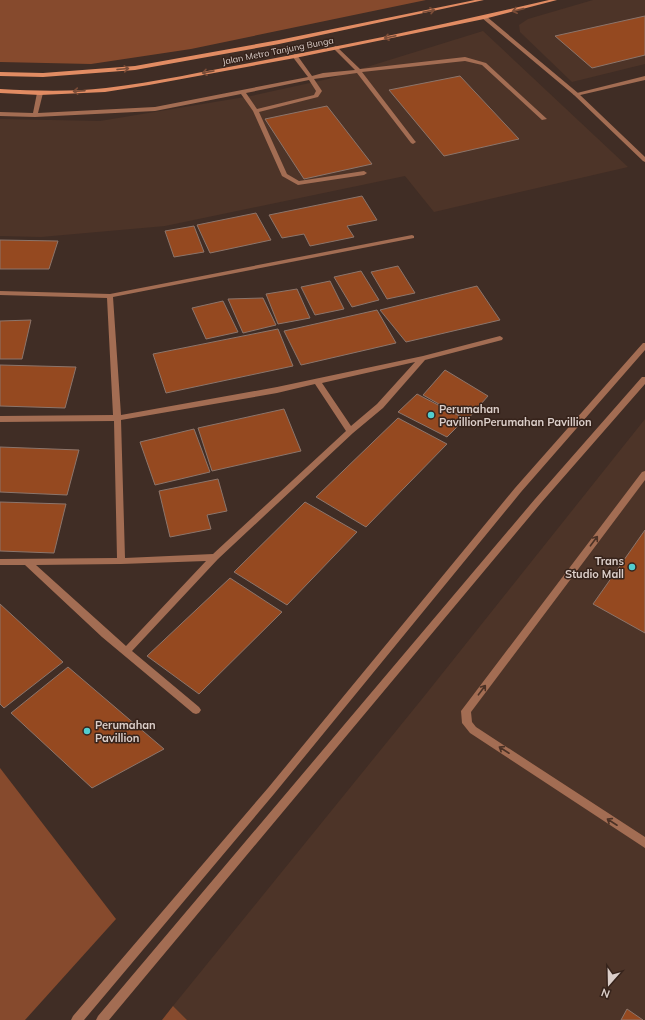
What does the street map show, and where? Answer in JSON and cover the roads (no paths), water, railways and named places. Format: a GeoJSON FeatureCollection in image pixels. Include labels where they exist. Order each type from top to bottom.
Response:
{"type":"FeatureCollection","features":[{"type":"Feature","properties":{"kind":"main road","name":"Jalan Metro Tanjung Bunga"},"geometry":{"type":"LineString","coordinates":[[0,74],[43,75],[135,68],[279,42],[482,0]]}},
{"type":"Feature","properties":{"kind":"main road","name":"Jalan Metro Tanjung Bunga"},"geometry":{"type":"LineString","coordinates":[[0,91],[40,93],[105,90],[336,48],[484,17],[555,0]]}},
{"type":"Feature","properties":{"kind":"street"},"geometry":{"type":"LineString","coordinates":[[484,17],[576,94],[642,154],[645,160]]}},
{"type":"Feature","properties":{"kind":"street"},"geometry":{"type":"LineString","coordinates":[[336,48],[358,70],[413,142]]}},
{"type":"Feature","properties":{"kind":"street"},"geometry":{"type":"LineString","coordinates":[[256,111],[316,96],[319,91],[295,56]]}},
{"type":"Feature","properties":{"kind":"street"},"geometry":{"type":"LineString","coordinates":[[0,114],[35,115],[155,109],[358,70],[465,59],[484,64],[544,119]]}},
{"type":"Feature","properties":{"kind":"street"},"geometry":{"type":"LineString","coordinates":[[576,94],[645,78]]}},
{"type":"Feature","properties":{"kind":"street"},"geometry":{"type":"LineString","coordinates":[[243,92],[256,111],[284,175],[298,183],[364,173]]}},
{"type":"Feature","properties":{"kind":"street"},"geometry":{"type":"LineString","coordinates":[[35,115],[40,93]]}},
{"type":"Feature","properties":{"kind":"street"},"geometry":{"type":"LineString","coordinates":[[0,293],[110,296],[412,237]]}},
{"type":"Feature","properties":{"kind":"street"},"geometry":{"type":"LineString","coordinates":[[110,296],[118,418],[121,502],[121,561]]}},
{"type":"Feature","properties":{"kind":"street"},"geometry":{"type":"LineString","coordinates":[[0,419],[118,418],[277,390],[317,380],[423,358],[500,338]]}},
{"type":"Feature","properties":{"kind":"street"},"geometry":{"type":"LineString","coordinates":[[77,1020],[276,785],[518,490],[645,345]]}},
{"type":"Feature","properties":{"kind":"street"},"geometry":{"type":"LineString","coordinates":[[126,652],[215,557],[350,431],[380,406],[423,358]]}},
{"type":"Feature","properties":{"kind":"street"},"geometry":{"type":"LineString","coordinates":[[102,1020],[533,507],[645,379]]}},
{"type":"Feature","properties":{"kind":"street"},"geometry":{"type":"LineString","coordinates":[[317,380],[350,431]]}},
{"type":"Feature","properties":{"kind":"street"},"geometry":{"type":"LineString","coordinates":[[645,474],[466,711],[467,723],[473,730],[645,843]]}},
{"type":"Feature","properties":{"kind":"street"},"geometry":{"type":"LineString","coordinates":[[0,562],[121,561],[215,557]]}},
{"type":"Feature","properties":{"kind":"street"},"geometry":{"type":"LineString","coordinates":[[27,562],[126,652],[196,710]]}},
{"type":"Feature","properties":{"kind":"place","name":"Perumahan PavillionPerumahan Pavillion"},"geometry":{"type":"Point","coordinates":[431,415]}},
{"type":"Feature","properties":{"kind":"place","name":"Trans Studio Mall"},"geometry":{"type":"Point","coordinates":[632,567]}},
{"type":"Feature","properties":{"kind":"place","name":"Perumahan Pavillion"},"geometry":{"type":"Point","coordinates":[87,731]}}]}
